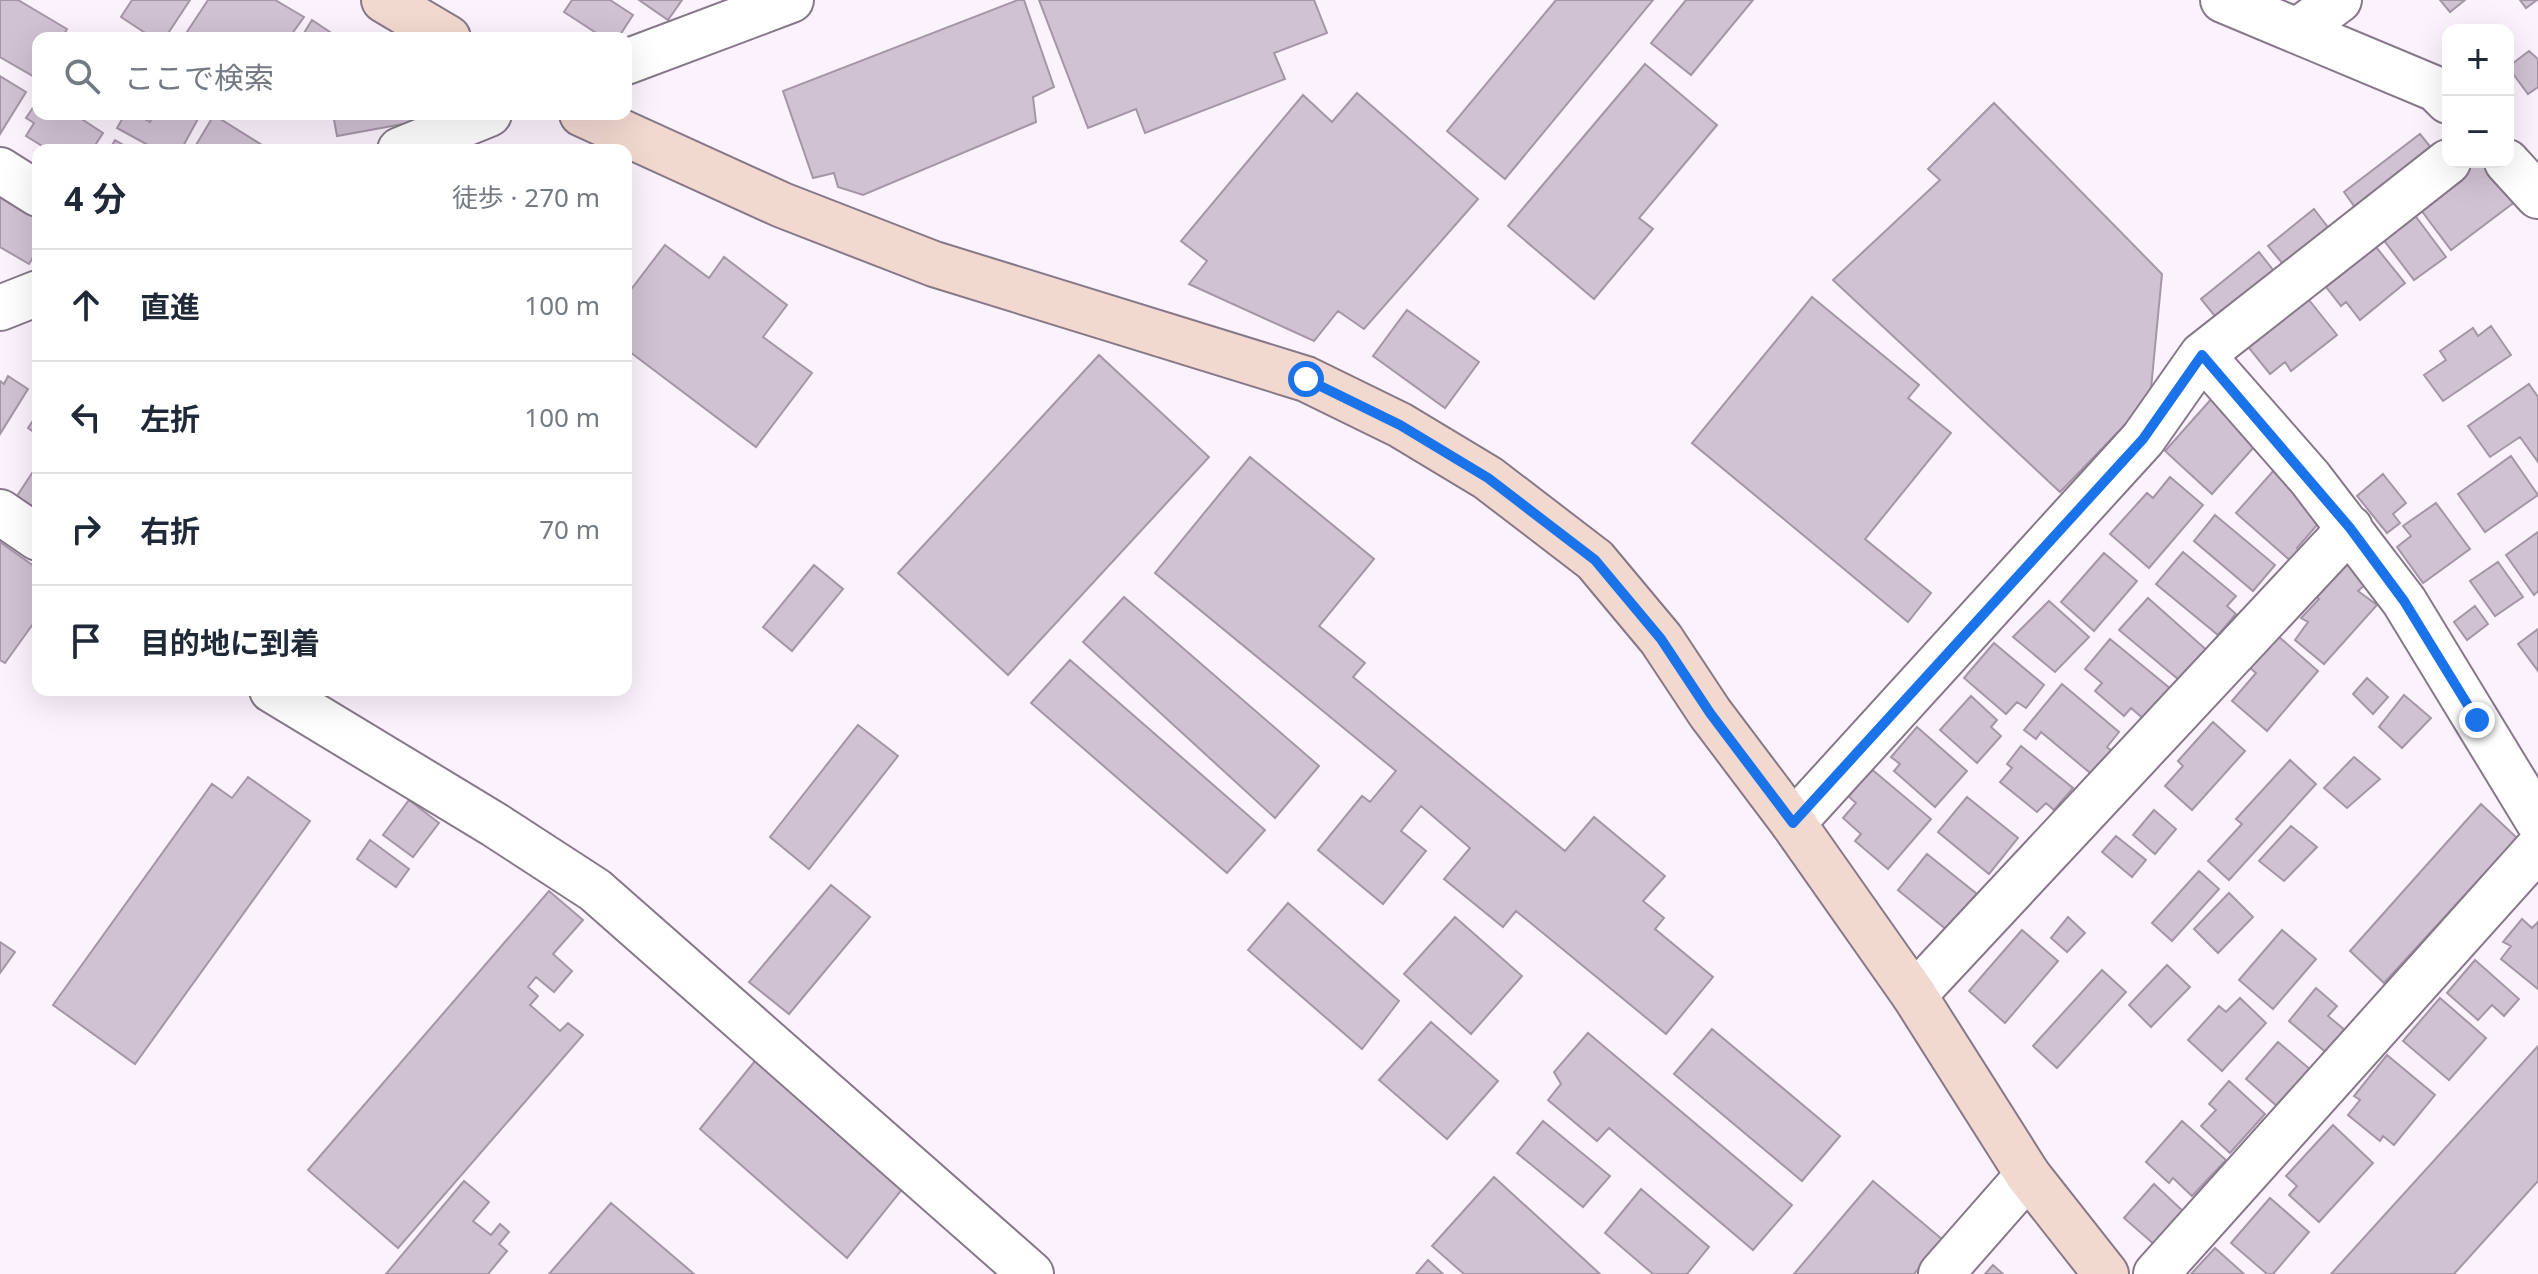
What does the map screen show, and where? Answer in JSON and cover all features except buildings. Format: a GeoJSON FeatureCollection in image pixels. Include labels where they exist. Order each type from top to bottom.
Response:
{"type":"FeatureCollection","features":[{"type":"Feature","properties":{"kind":"street"},"geometry":{"type":"LineString","coordinates":[[384,0],[438,32]]}},
{"type":"Feature","properties":{"kind":"street"},"geometry":{"type":"LineString","coordinates":[[632,60],[791,0]]}},
{"type":"Feature","properties":{"kind":"street"},"geometry":{"type":"LineString","coordinates":[[2223,0],[2436,89],[2443,96]]}},
{"type":"Feature","properties":{"kind":"street"},"geometry":{"type":"LineString","coordinates":[[2297,31],[2339,0]]}},
{"type":"Feature","properties":{"kind":"street"},"geometry":{"type":"LineString","coordinates":[[415,144],[474,120]]}},
{"type":"Feature","properties":{"kind":"street"},"geometry":{"type":"LineString","coordinates":[[595,120],[782,205],[934,264],[1306,379],[1400,425],[1488,478],[1595,560],[1661,639],[1710,713],[1793,823],[1914,995],[2028,1175],[2106,1274]]}},
{"type":"Feature","properties":{"kind":"street"},"geometry":{"type":"LineString","coordinates":[[1793,823],[2143,439],[2202,355],[2442,167]]}},
{"type":"Feature","properties":{"kind":"street"},"geometry":{"type":"LineString","coordinates":[[2512,168],[2538,196]]}},
{"type":"Feature","properties":{"kind":"street"},"geometry":{"type":"LineString","coordinates":[[0,170],[32,190]]}},
{"type":"Feature","properties":{"kind":"street"},"geometry":{"type":"LineString","coordinates":[[0,308],[32,295]]}},
{"type":"Feature","properties":{"kind":"street"},"geometry":{"type":"LineString","coordinates":[[2202,355],[2350,528],[2404,601],[2538,821]]}},
{"type":"Feature","properties":{"kind":"street"},"geometry":{"type":"LineString","coordinates":[[0,512],[32,534]]}},
{"type":"Feature","properties":{"kind":"street"},"geometry":{"type":"LineString","coordinates":[[1914,995],[2350,528]]}},
{"type":"Feature","properties":{"kind":"street"},"geometry":{"type":"LineString","coordinates":[[282,696],[495,825],[595,890],[1031,1274]]}},
{"type":"Feature","properties":{"kind":"street"},"geometry":{"type":"LineString","coordinates":[[2156,1274],[2538,848]]}},
{"type":"Feature","properties":{"kind":"street"},"geometry":{"type":"LineString","coordinates":[[1941,1274],[2028,1175]]}},
{"type":"Feature","properties":{"kind":"route"},"geometry":{"type":"LineString","coordinates":[[1306,379],[1400,425],[1488,478],[1595,560],[1661,639],[1710,713],[1793,823],[2143,439],[2202,355],[2350,528],[2404,601],[2477,720]]}}]}
